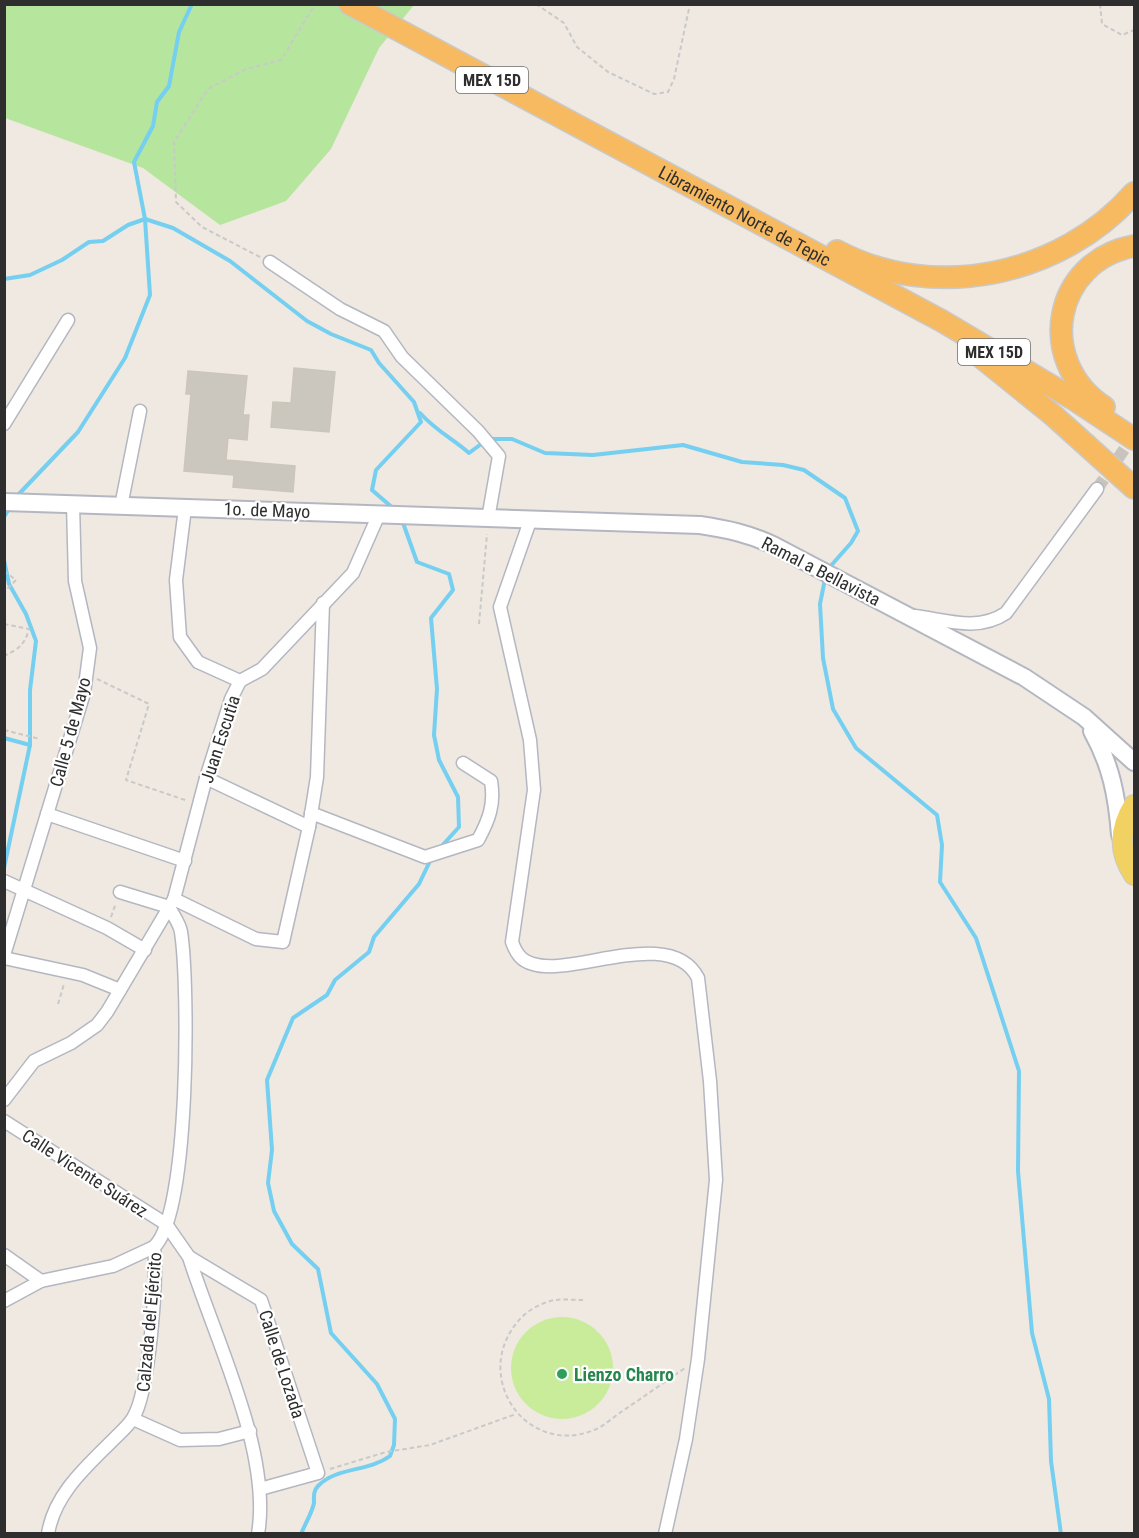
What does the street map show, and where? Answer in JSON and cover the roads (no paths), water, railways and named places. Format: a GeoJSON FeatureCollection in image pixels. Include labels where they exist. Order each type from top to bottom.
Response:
{"type":"FeatureCollection","features":[{"type":"Feature","properties":{"kind":"highway","name":"Libramiento Norte de Tepic"},"geometry":{"type":"LineString","coordinates":[[350,4],[952,327],[1076,400],[1134,439]]}},
{"type":"Feature","properties":{"kind":"highway"},"geometry":{"type":"LineString","coordinates":[[634,155],[661,156],[844,255],[897,273],[948,279],[1005,272],[1049,256],[1084,237],[1119,211],[1134,193]]}},
{"type":"Feature","properties":{"kind":"highway"},"geometry":{"type":"LineString","coordinates":[[1134,246],[1116,249],[1086,271],[1065,301],[1059,336],[1068,368],[1092,398],[1134,427]]}},
{"type":"Feature","properties":{"kind":"highway"},"geometry":{"type":"LineString","coordinates":[[849,271],[857,285],[974,351],[1054,416],[1134,488]]}},
{"type":"Feature","properties":{"kind":"main road"},"geometry":{"type":"LineString","coordinates":[[1134,805],[1124,821],[1121,840],[1124,858],[1134,875]]}},
{"type":"Feature","properties":{"kind":"street"},"geometry":{"type":"LineString","coordinates":[[270,262],[340,309],[384,331],[402,357],[499,456],[488,519]]}},
{"type":"Feature","properties":{"kind":"street"},"geometry":{"type":"LineString","coordinates":[[4,424],[68,320]]}},
{"type":"Feature","properties":{"kind":"street"},"geometry":{"type":"LineString","coordinates":[[121,506],[140,411]]}},
{"type":"Feature","properties":{"kind":"street"},"geometry":{"type":"LineString","coordinates":[[905,614],[974,625],[992,622],[1006,613],[1097,489]]}},
{"type":"Feature","properties":{"kind":"street","name":"1o. de Mayo"},"geometry":{"type":"LineString","coordinates":[[4,502],[530,520]]}},
{"type":"Feature","properties":{"kind":"street","name":"Calle 5 de Mayo"},"geometry":{"type":"LineString","coordinates":[[4,957],[84,693],[87,674],[90,648],[75,581],[67,504]]}},
{"type":"Feature","properties":{"kind":"street"},"geometry":{"type":"LineString","coordinates":[[185,508],[176,580],[180,637],[198,662],[240,681]]}},
{"type":"Feature","properties":{"kind":"street","name":"Juan Escutia"},"geometry":{"type":"LineString","coordinates":[[4,1100],[34,1061],[71,1043],[97,1025],[120,990],[172,903],[206,778],[231,699],[240,681],[262,669],[353,573],[379,514]]}},
{"type":"Feature","properties":{"kind":"street"},"geometry":{"type":"LineString","coordinates":[[530,520],[500,607],[530,740],[534,790],[512,942],[518,956],[532,964],[550,966],[609,956],[649,955],[678,958],[692,967],[698,978],[710,1081],[716,1180],[698,1359],[686,1439],[665,1533]]}},
{"type":"Feature","properties":{"kind":"street","name":"Ramal a Bellavista"},"geometry":{"type":"LineString","coordinates":[[530,520],[700,525],[751,535],[1024,677],[1084,717],[1134,762]]}},
{"type":"Feature","properties":{"kind":"street"},"geometry":{"type":"LineString","coordinates":[[120,892],[172,903],[256,939],[283,942],[312,813],[317,777],[323,603]]}},
{"type":"Feature","properties":{"kind":"street"},"geometry":{"type":"LineString","coordinates":[[1084,717],[1105,755],[1115,787],[1121,840]]}},
{"type":"Feature","properties":{"kind":"street"},"geometry":{"type":"LineString","coordinates":[[312,813],[425,857],[478,840],[490,819],[494,796],[491,781],[463,763]]}},
{"type":"Feature","properties":{"kind":"street"},"geometry":{"type":"LineString","coordinates":[[206,778],[309,827]]}},
{"type":"Feature","properties":{"kind":"street"},"geometry":{"type":"LineString","coordinates":[[47,813],[185,861]]}},
{"type":"Feature","properties":{"kind":"street"},"geometry":{"type":"LineString","coordinates":[[4,880],[25,892],[106,928],[145,950]]}},
{"type":"Feature","properties":{"kind":"street","name":"Calzada del Ejército"},"geometry":{"type":"LineString","coordinates":[[48,1533],[51,1514],[74,1480],[133,1419],[143,1398],[156,1269],[154,1247],[159,1242],[166,1224],[180,1164],[184,1098],[185,972],[181,929],[172,903]]}},
{"type":"Feature","properties":{"kind":"street"},"geometry":{"type":"LineString","coordinates":[[4,957],[68,972],[120,990]]}},
{"type":"Feature","properties":{"kind":"street","name":"Calle Vicente Suárez"},"geometry":{"type":"LineString","coordinates":[[4,1121],[166,1224]]}},
{"type":"Feature","properties":{"kind":"street","name":"Calzada del Ejército"},"geometry":{"type":"LineString","coordinates":[[166,1224],[189,1257],[250,1431],[262,1500],[258,1533]]}},
{"type":"Feature","properties":{"kind":"street"},"geometry":{"type":"LineString","coordinates":[[4,1301],[41,1281],[113,1266],[154,1247]]}},
{"type":"Feature","properties":{"kind":"street"},"geometry":{"type":"LineString","coordinates":[[4,1255],[41,1281]]}},
{"type":"Feature","properties":{"kind":"street","name":"Calle de Lozada"},"geometry":{"type":"LineString","coordinates":[[189,1257],[261,1300],[318,1473],[260,1489]]}},
{"type":"Feature","properties":{"kind":"street"},"geometry":{"type":"LineString","coordinates":[[133,1419],[180,1440],[219,1439],[250,1431]]}},
{"type":"Feature","properties":{"kind":"waterway"},"geometry":{"type":"LineString","coordinates":[[17,496],[78,432],[125,358],[150,295],[145,219],[134,162],[153,126],[157,102],[169,86],[179,32],[192,4]]}},
{"type":"Feature","properties":{"kind":"waterway"},"geometry":{"type":"LineString","coordinates":[[4,279],[30,275],[62,260],[89,242],[103,241],[128,225],[145,219],[173,228],[230,261],[307,321],[331,334],[371,350],[379,363],[414,402],[421,422],[376,470],[372,490],[394,509]]}},
{"type":"Feature","properties":{"kind":"waterway"},"geometry":{"type":"LineString","coordinates":[[420,413],[469,453],[488,439],[512,439],[545,453],[593,455],[683,445],[742,462],[783,465],[804,470],[845,498],[858,531],[851,543],[828,569]]}},
{"type":"Feature","properties":{"kind":"waterway"},"geometry":{"type":"LineString","coordinates":[[4,517],[10,507]]}},
{"type":"Feature","properties":{"kind":"waterway"},"geometry":{"type":"LineString","coordinates":[[402,520],[417,562],[449,574],[453,590],[431,618],[437,689],[434,735],[439,760],[458,797],[459,827],[440,848]]}},
{"type":"Feature","properties":{"kind":"waterway"},"geometry":{"type":"LineString","coordinates":[[4,560],[9,584],[26,614],[36,641],[30,690],[30,745],[4,868]]}},
{"type":"Feature","properties":{"kind":"waterway"},"geometry":{"type":"LineString","coordinates":[[825,579],[820,604],[823,658],[833,709],[856,748],[937,815],[942,845],[940,882],[976,938],[1019,1071],[1018,1171],[1032,1333],[1049,1399],[1051,1461],[1061,1534]]}},
{"type":"Feature","properties":{"kind":"waterway"},"geometry":{"type":"LineString","coordinates":[[4,738],[30,745]]}},
{"type":"Feature","properties":{"kind":"waterway"},"geometry":{"type":"LineString","coordinates":[[301,1534],[312,1511],[318,1486],[325,1480],[343,1472],[372,1465],[390,1456],[394,1445],[395,1419],[377,1384],[331,1333],[318,1269],[292,1244],[274,1211],[268,1183],[272,1150],[267,1080],[293,1018],[327,995],[335,980],[369,952],[374,937],[419,884],[431,859]]}},
{"type":"Feature","properties":{"kind":"tunnel"},"geometry":{"type":"LineString","coordinates":[[1097,489],[1134,435]]}},
{"type":"Feature","properties":{"kind":"place","name":"Lienzo Charro"},"geometry":{"type":"Point","coordinates":[562,1374]}}]}
